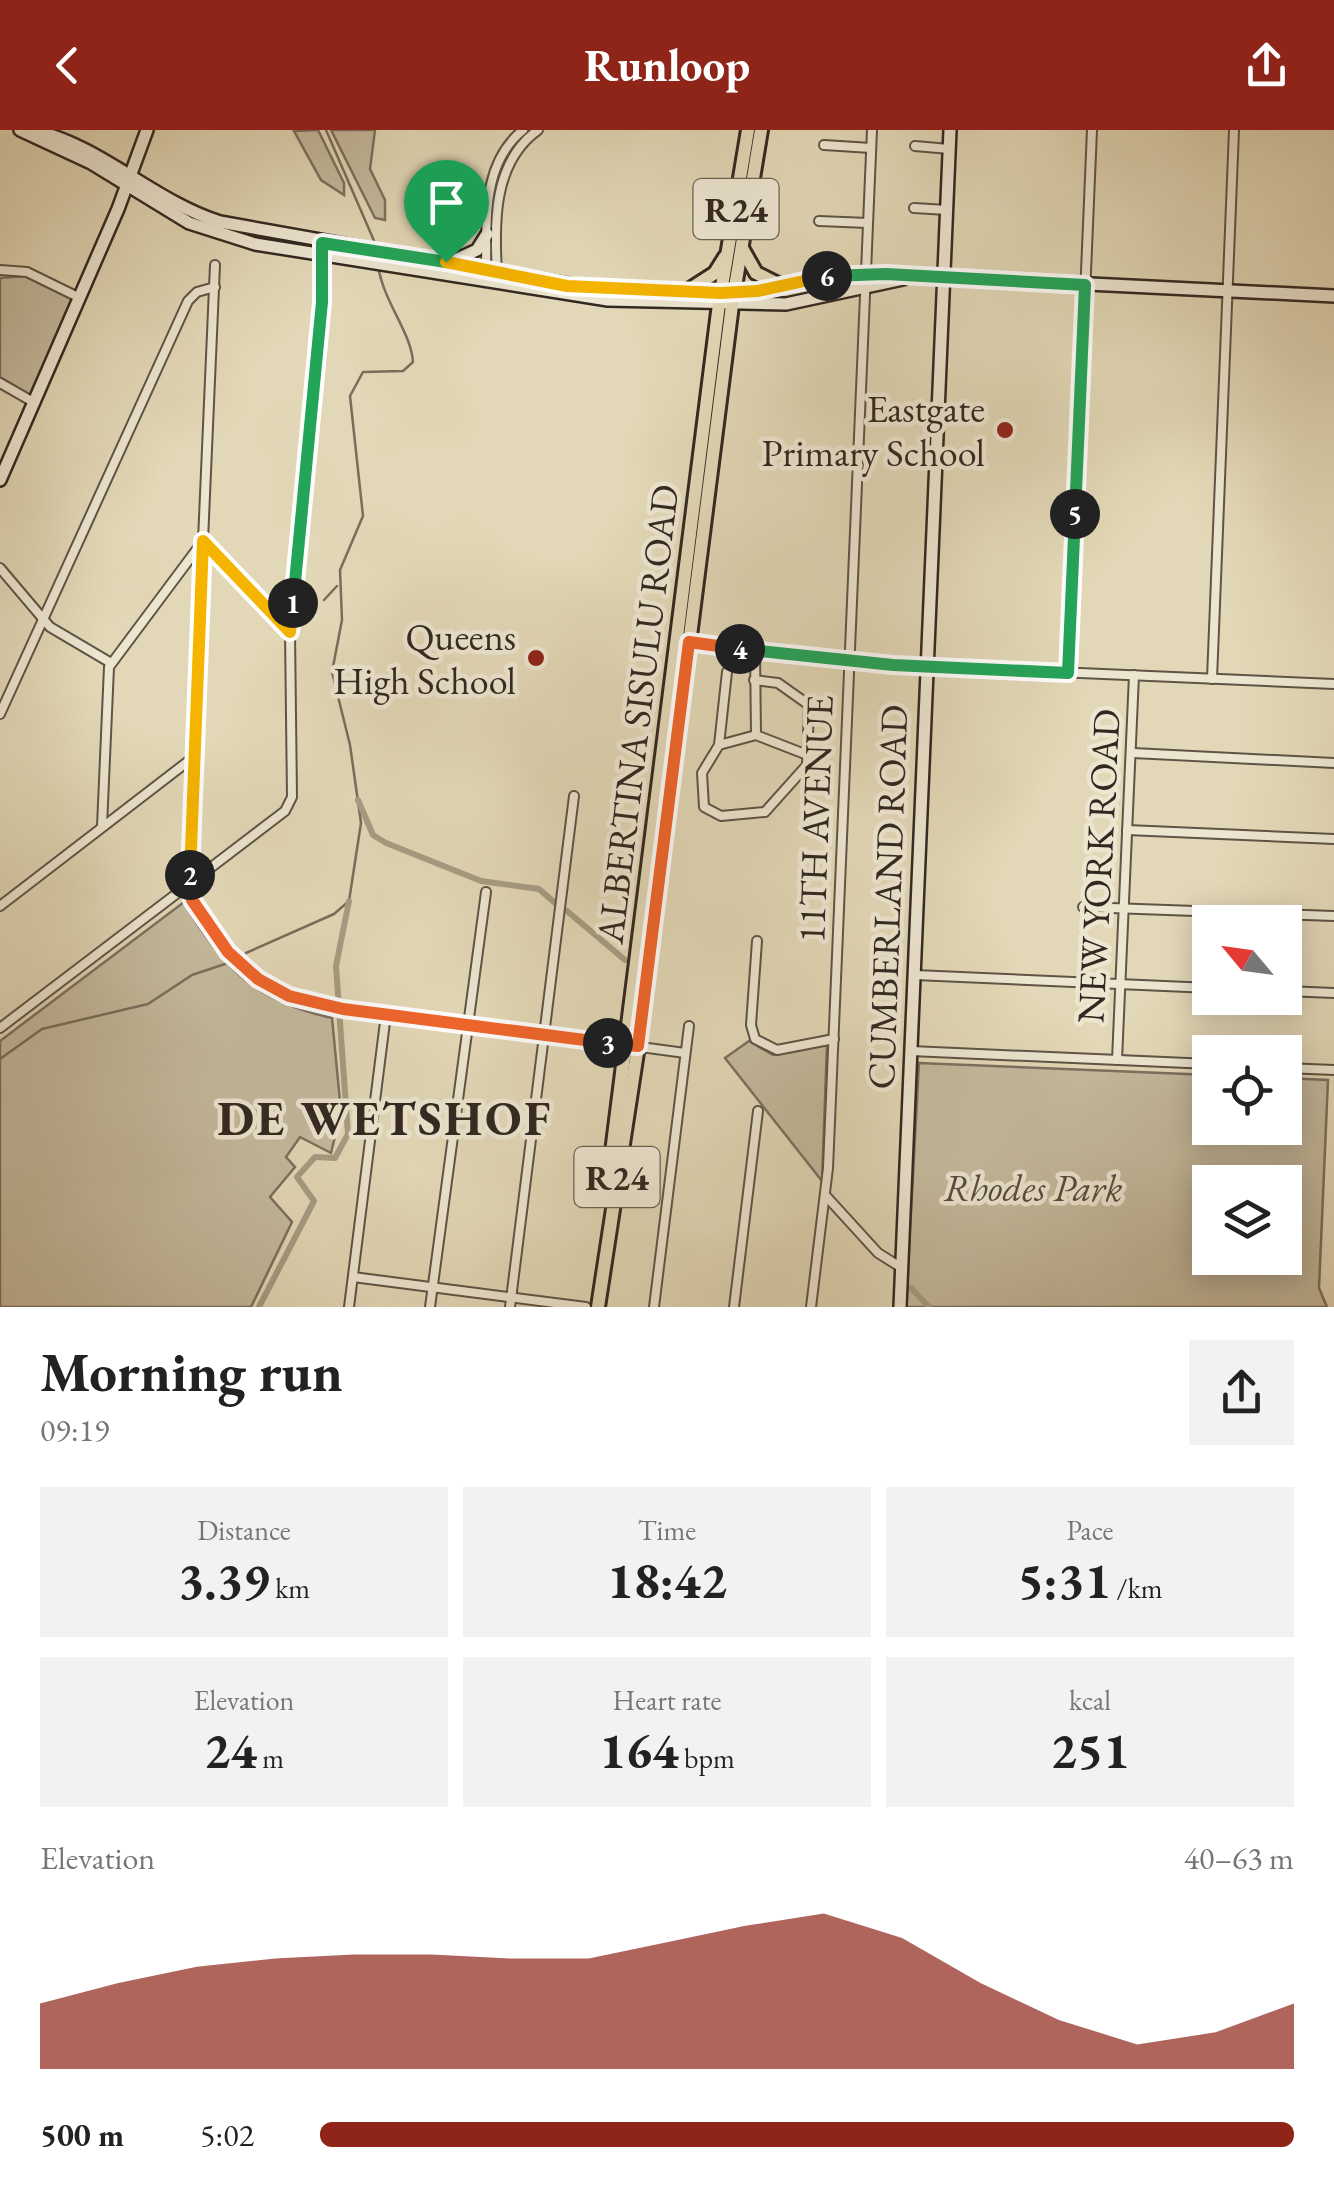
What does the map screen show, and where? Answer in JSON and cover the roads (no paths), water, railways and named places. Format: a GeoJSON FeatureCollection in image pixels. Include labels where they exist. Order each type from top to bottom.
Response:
{"type":"FeatureCollection","features":[{"type":"Feature","properties":{"kind":"main road"},"geometry":{"type":"LineString","coordinates":[[20,130],[150,187],[205,217],[323,249]]}},
{"type":"Feature","properties":{"kind":"main road"},"geometry":{"type":"LineString","coordinates":[[33,130],[87,150],[174,216],[217,234],[567,286],[687,291],[727,299],[866,273],[1334,296]]}},
{"type":"Feature","properties":{"kind":"main road"},"geometry":{"type":"LineString","coordinates":[[0,480],[36,404],[146,130]]}},
{"type":"Feature","properties":{"kind":"main road","name":"ALBERTINA SISULU ROAD"},"geometry":{"type":"LineString","coordinates":[[592,1307],[632,1046],[748,130]]}},
{"type":"Feature","properties":{"kind":"main road","name":"ALBERTINA SISULU ROAD"},"geometry":{"type":"LineString","coordinates":[[735,246],[760,130]]}},
{"type":"Feature","properties":{"kind":"main road","name":"CUMBERLAND ROAD"},"geometry":{"type":"LineString","coordinates":[[900,1307],[950,130]]}},
{"type":"Feature","properties":{"kind":"main road"},"geometry":{"type":"LineString","coordinates":[[139,153],[141,172],[150,187]]}},
{"type":"Feature","properties":{"kind":"main road"},"geometry":{"type":"LineString","coordinates":[[446,262],[474,253],[487,234]]}},
{"type":"Feature","properties":{"kind":"main road"},"geometry":{"type":"LineString","coordinates":[[687,291],[714,273],[735,246],[752,270],[782,286]]}},
{"type":"Feature","properties":{"kind":"main road"},"geometry":{"type":"LineString","coordinates":[[396,260],[446,262],[592,298],[804,303],[912,276]]}},
{"type":"Feature","properties":{"kind":"street"},"geometry":{"type":"LineString","coordinates":[[491,276],[487,234],[494,170],[508,145],[523,130]]}},
{"type":"Feature","properties":{"kind":"street"},"geometry":{"type":"LineString","coordinates":[[491,276],[502,183],[513,157],[538,130]]}},
{"type":"Feature","properties":{"kind":"street","name":"11TH AVENUE"},"geometry":{"type":"LineString","coordinates":[[811,1307],[826,1195],[872,130]]}},
{"type":"Feature","properties":{"kind":"street"},"geometry":{"type":"LineString","coordinates":[[1068,673],[1092,130]]}},
{"type":"Feature","properties":{"kind":"street"},"geometry":{"type":"LineString","coordinates":[[1212,678],[1234,130]]}},
{"type":"Feature","properties":{"kind":"street"},"geometry":{"type":"LineString","coordinates":[[824,145],[871,148]]}},
{"type":"Feature","properties":{"kind":"street"},"geometry":{"type":"LineString","coordinates":[[915,146],[949,149]]}},
{"type":"Feature","properties":{"kind":"street"},"geometry":{"type":"LineString","coordinates":[[914,208],[946,210]]}},
{"type":"Feature","properties":{"kind":"street"},"geometry":{"type":"LineString","coordinates":[[819,221],[868,223]]}},
{"type":"Feature","properties":{"kind":"street"},"geometry":{"type":"LineString","coordinates":[[0,1028],[291,802],[290,632],[323,249]]}},
{"type":"Feature","properties":{"kind":"street"},"geometry":{"type":"LineString","coordinates":[[214,265],[190,896],[205,921],[249,972],[289,996],[340,1009],[685,1053]]}},
{"type":"Feature","properties":{"kind":"street"},"geometry":{"type":"LineString","coordinates":[[0,270],[28,272],[80,298]]}},
{"type":"Feature","properties":{"kind":"street"},"geometry":{"type":"LineString","coordinates":[[0,714],[188,301],[197,292],[214,288]]}},
{"type":"Feature","properties":{"kind":"street"},"geometry":{"type":"LineString","coordinates":[[0,384],[36,404]]}},
{"type":"Feature","properties":{"kind":"street"},"geometry":{"type":"LineString","coordinates":[[203,541],[290,632]]}},
{"type":"Feature","properties":{"kind":"street"},"geometry":{"type":"LineString","coordinates":[[102,826],[106,686],[111,662],[203,541]]}},
{"type":"Feature","properties":{"kind":"street"},"geometry":{"type":"LineString","coordinates":[[0,568],[44,621],[111,662]]}},
{"type":"Feature","properties":{"kind":"street"},"geometry":{"type":"LineString","coordinates":[[682,641],[850,662],[1334,684]]}},
{"type":"Feature","properties":{"kind":"street"},"geometry":{"type":"LineString","coordinates":[[755,651],[756,735]]}},
{"type":"Feature","properties":{"kind":"street"},"geometry":{"type":"LineString","coordinates":[[727,672],[719,746],[702,773],[702,799],[707,810],[721,816],[765,812],[795,781],[810,756],[807,703],[778,683],[754,680]]}},
{"type":"Feature","properties":{"kind":"street","name":"NEW YORK ROAD"},"geometry":{"type":"LineString","coordinates":[[1116,1060],[1134,675]]}},
{"type":"Feature","properties":{"kind":"street"},"geometry":{"type":"LineString","coordinates":[[719,746],[756,735],[810,756]]}},
{"type":"Feature","properties":{"kind":"street"},"geometry":{"type":"LineString","coordinates":[[1133,753],[1334,763]]}},
{"type":"Feature","properties":{"kind":"street"},"geometry":{"type":"LineString","coordinates":[[0,906],[195,756]]}},
{"type":"Feature","properties":{"kind":"street"},"geometry":{"type":"LineString","coordinates":[[510,1307],[574,796]]}},
{"type":"Feature","properties":{"kind":"street"},"geometry":{"type":"LineString","coordinates":[[1127,830],[1334,839]]}},
{"type":"Feature","properties":{"kind":"street"},"geometry":{"type":"LineString","coordinates":[[430,1307],[486,892]]}},
{"type":"Feature","properties":{"kind":"street"},"geometry":{"type":"LineString","coordinates":[[1084,906],[1334,916]]}},
{"type":"Feature","properties":{"kind":"street"},"geometry":{"type":"LineString","coordinates":[[757,940],[751,1025],[755,1039],[767,1049],[778,1050],[834,1039]]}},
{"type":"Feature","properties":{"kind":"street"},"geometry":{"type":"LineString","coordinates":[[914,975],[1192,987]]}},
{"type":"Feature","properties":{"kind":"street"},"geometry":{"type":"LineString","coordinates":[[1302,992],[1334,993]]}},
{"type":"Feature","properties":{"kind":"street"},"geometry":{"type":"LineString","coordinates":[[349,1307],[386,1014]]}},
{"type":"Feature","properties":{"kind":"street"},"geometry":{"type":"LineString","coordinates":[[654,1307],[688,1026]]}},
{"type":"Feature","properties":{"kind":"street"},"geometry":{"type":"LineString","coordinates":[[911,1051],[1192,1063]]}},
{"type":"Feature","properties":{"kind":"street"},"geometry":{"type":"LineString","coordinates":[[1302,1069],[1334,1070]]}},
{"type":"Feature","properties":{"kind":"street"},"geometry":{"type":"LineString","coordinates":[[734,1307],[758,1112]]}},
{"type":"Feature","properties":{"kind":"street"},"geometry":{"type":"LineString","coordinates":[[826,1195],[878,1252],[902,1268]]}},
{"type":"Feature","properties":{"kind":"street"},"geometry":{"type":"LineString","coordinates":[[353,1277],[592,1307]]}},
{"type":"Feature","properties":{"kind":"waterway"},"geometry":{"type":"LineString","coordinates":[[326,130],[375,243]]}},
{"type":"Feature","properties":{"kind":"waterway"},"geometry":{"type":"LineString","coordinates":[[246,953],[334,914],[349,901],[361,823],[350,745],[332,672],[342,620],[340,570],[363,516],[350,396],[363,372],[403,371],[413,362],[378,266]]}},
{"type":"Feature","properties":{"kind":"waterway"},"geometry":{"type":"LineString","coordinates":[[324,600],[337,586]]}},
{"type":"Feature","properties":{"kind":"waterway"},"geometry":{"type":"LineString","coordinates":[[358,800],[373,835],[386,843],[481,881],[539,889],[555,903]]}},
{"type":"Feature","properties":{"kind":"waterway"},"geometry":{"type":"LineString","coordinates":[[259,1307],[314,1201],[297,1177],[315,1157],[335,1158],[348,1134],[336,966],[349,901]]}},
{"type":"Feature","properties":{"kind":"waterway"},"geometry":{"type":"LineString","coordinates":[[567,911],[625,960]]}},
{"type":"Feature","properties":{"kind":"waterway"},"geometry":{"type":"LineString","coordinates":[[0,1059],[42,1029],[148,1004],[192,975],[225,964]]}},
{"type":"Feature","properties":{"kind":"waterway"},"geometry":{"type":"LineString","coordinates":[[911,1288],[929,1307]]}},
{"type":"Feature","properties":{"kind":"place","name":"Eastgate Primary School"},"geometry":{"type":"Point","coordinates":[1005,430]}},
{"type":"Feature","properties":{"kind":"place","name":"Queens High School"},"geometry":{"type":"Point","coordinates":[536,658]}},
{"type":"Feature","properties":{"kind":"district","name":"DE WETSHOF"},"geometry":{"type":"Point","coordinates":[385,1118]}},
{"type":"Feature","properties":{"kind":"park label","name":"Rhodes Park"},"geometry":{"type":"Point","coordinates":[1033,1187]}}]}
